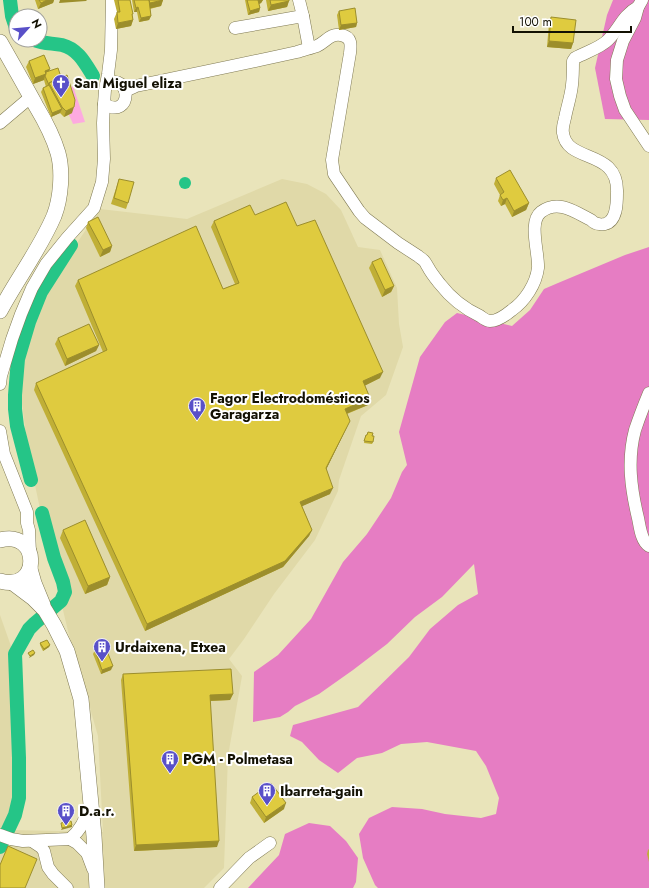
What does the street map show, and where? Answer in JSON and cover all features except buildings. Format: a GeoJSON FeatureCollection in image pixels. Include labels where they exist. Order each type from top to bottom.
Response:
{"type":"FeatureCollection","features":[{"type":"Feature","properties":{"kind":"main road"},"geometry":{"type":"LineString","coordinates":[[0,42],[52,134],[58,154],[60,176],[58,198],[54,214],[43,237],[0,312]]}},
{"type":"Feature","properties":{"kind":"main road"},"geometry":{"type":"LineString","coordinates":[[4,539],[15,539],[23,543],[29,550],[31,559],[30,569],[34,583],[43,603],[44,610]]}},
{"type":"Feature","properties":{"kind":"main road"},"geometry":{"type":"LineString","coordinates":[[7,582],[20,580],[30,569]]}},
{"type":"Feature","properties":{"kind":"main road"},"geometry":{"type":"LineString","coordinates":[[7,582],[33,598],[44,610],[54,625],[67,651],[81,699],[90,801],[78,836],[95,853],[96,883]]}},
{"type":"Feature","properties":{"kind":"street"},"geometry":{"type":"LineString","coordinates":[[0,384],[12,339],[32,288],[46,264],[94,208],[102,182],[104,159],[104,104],[111,50],[112,0]]}},
{"type":"Feature","properties":{"kind":"street"},"geometry":{"type":"LineString","coordinates":[[299,0],[309,48]]}},
{"type":"Feature","properties":{"kind":"street"},"geometry":{"type":"LineString","coordinates":[[125,91],[136,86],[257,61],[309,48],[318,45],[335,34],[348,38],[351,43],[332,160],[334,174],[365,218],[423,260],[440,285],[459,303],[487,321],[492,321],[498,319],[515,308],[532,287],[538,266],[535,233],[535,220],[538,215],[549,208],[557,206],[567,208],[599,224],[608,222],[612,219],[615,213],[617,193],[616,177],[606,165],[571,147],[565,139],[563,125],[572,85],[573,61],[575,58],[604,44],[622,21],[640,4]]}},
{"type":"Feature","properties":{"kind":"street"},"geometry":{"type":"LineString","coordinates":[[640,4],[635,18],[623,41],[617,60],[616,79],[625,110],[649,146]]}},
{"type":"Feature","properties":{"kind":"street"},"geometry":{"type":"LineString","coordinates":[[235,28],[303,16]]}},
{"type":"Feature","properties":{"kind":"street"},"geometry":{"type":"LineString","coordinates":[[104,104],[110,108],[115,108],[122,105],[125,101],[125,91],[121,85],[117,82],[107,80]]}},
{"type":"Feature","properties":{"kind":"street"},"geometry":{"type":"LineString","coordinates":[[0,123],[26,101],[32,98]]}},
{"type":"Feature","properties":{"kind":"street"},"geometry":{"type":"LineString","coordinates":[[649,393],[635,431],[630,459],[631,486],[637,515],[641,533],[646,544],[649,546]]}},
{"type":"Feature","properties":{"kind":"street"},"geometry":{"type":"LineString","coordinates":[[0,431],[4,454],[27,512],[30,553]]}},
{"type":"Feature","properties":{"kind":"street"},"geometry":{"type":"LineString","coordinates":[[4,539],[20,532],[27,523]]}},
{"type":"Feature","properties":{"kind":"street"},"geometry":{"type":"LineString","coordinates":[[6,837],[51,846],[78,836],[87,853],[96,883]]}},
{"type":"Feature","properties":{"kind":"street"},"geometry":{"type":"LineString","coordinates":[[32,841],[44,851],[48,867],[52,874],[66,888]]}},
{"type":"Feature","properties":{"kind":"street"},"geometry":{"type":"LineString","coordinates":[[220,888],[248,858],[270,843]]}},
{"type":"Feature","properties":{"kind":"street"},"geometry":{"type":"LineString","coordinates":[[48,867],[51,846]]}},
{"type":"Feature","properties":{"kind":"shaded area"},"geometry":{"type":"Polygon","coordinates":[[[613,0],[649,0],[649,120],[605,119],[595,68],[607,15],[613,0]]]}},
{"type":"Feature","properties":{"kind":"shaded area"},"geometry":{"type":"Polygon","coordinates":[[[73,86],[85,122],[73,124],[69,115],[67,89],[73,86]]]}},
{"type":"Feature","properties":{"kind":"shaded area"},"geometry":{"type":"Polygon","coordinates":[[[183,177],[187,177],[191,183],[187,189],[183,189],[179,185],[179,181],[183,177]]]}},
{"type":"Feature","properties":{"kind":"shaded area"},"geometry":{"type":"Polygon","coordinates":[[[282,179],[307,184],[326,194],[341,210],[358,247],[380,250],[397,288],[399,324],[403,347],[386,395],[361,416],[339,480],[338,491],[315,540],[274,594],[229,659],[242,676],[228,756],[224,868],[204,888],[0,888],[0,615],[12,649],[13,774],[11,830],[103,832],[98,736],[68,631],[50,556],[28,452],[19,379],[36,314],[62,265],[100,209],[187,219],[282,179]]]}},
{"type":"Feature","properties":{"kind":"shaded area"},"geometry":{"type":"Polygon","coordinates":[[[649,247],[649,888],[378,888],[375,885],[363,858],[359,834],[369,818],[392,807],[422,809],[445,814],[481,818],[496,814],[499,798],[486,766],[476,751],[427,742],[401,744],[382,753],[357,758],[338,773],[319,760],[302,742],[290,736],[293,725],[358,707],[409,657],[430,629],[458,605],[478,594],[474,564],[442,597],[415,617],[387,644],[319,694],[295,706],[280,717],[253,722],[254,672],[278,655],[311,619],[343,562],[367,534],[391,498],[402,472],[407,465],[399,432],[420,357],[445,322],[457,313],[512,326],[530,310],[544,289],[625,255],[649,247]]]}},
{"type":"Feature","properties":{"kind":"shaded area"},"geometry":{"type":"Polygon","coordinates":[[[309,823],[330,826],[346,841],[358,858],[356,882],[353,888],[248,888],[279,855],[285,834],[309,823]]]}},
{"type":"Feature","properties":{"kind":"waterway"},"geometry":{"type":"LineString","coordinates":[[10,0],[11,8]]}},
{"type":"Feature","properties":{"kind":"waterway"},"geometry":{"type":"LineString","coordinates":[[48,43],[62,45],[77,53],[93,76]]}},
{"type":"Feature","properties":{"kind":"waterway"},"geometry":{"type":"LineString","coordinates":[[31,480],[17,426],[15,409],[18,359],[29,322],[41,292],[71,245]]}},
{"type":"Feature","properties":{"kind":"waterway"},"geometry":{"type":"LineString","coordinates":[[0,847],[15,815],[19,798],[15,654],[29,629],[61,601],[65,592],[42,513]]}},
{"type":"Feature","properties":{"kind":"place","name":"San Miguel eliza"},"geometry":{"type":"Point","coordinates":[61,98]}},
{"type":"Feature","properties":{"kind":"place","name":"Fagor Electrodomésticos Garagarza"},"geometry":{"type":"Point","coordinates":[197,421]}},
{"type":"Feature","properties":{"kind":"place","name":"Urdaixena, Etxea"},"geometry":{"type":"Point","coordinates":[102,662]}},
{"type":"Feature","properties":{"kind":"place","name":"PGM - Polmetasa"},"geometry":{"type":"Point","coordinates":[170,774]}},
{"type":"Feature","properties":{"kind":"place","name":"Ibarreta-gain"},"geometry":{"type":"Point","coordinates":[267,806]}},
{"type":"Feature","properties":{"kind":"place","name":"D.a.r."},"geometry":{"type":"Point","coordinates":[66,826]}}]}
